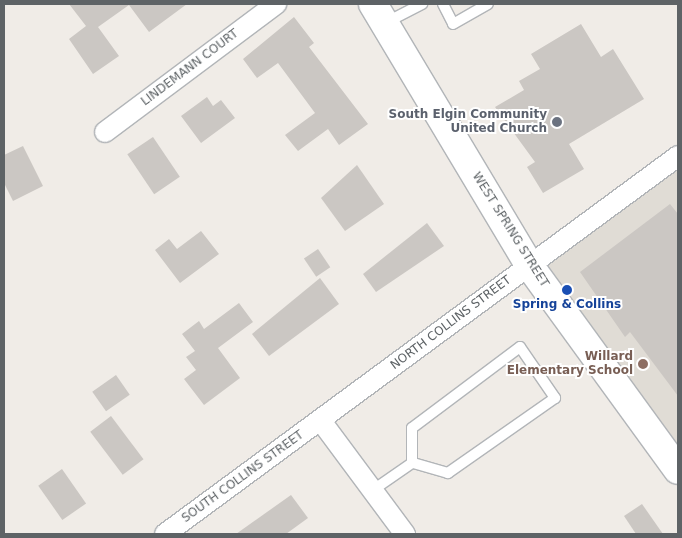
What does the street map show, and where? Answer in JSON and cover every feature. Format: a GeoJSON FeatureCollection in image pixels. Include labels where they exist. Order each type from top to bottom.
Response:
{"type":"FeatureCollection","features":[{"type":"Feature","properties":{"kind":"main road","name":"WEST SPRING STREET"},"geometry":{"type":"LineString","coordinates":[[378,13],[529,264],[678,470]]}},
{"type":"Feature","properties":{"kind":"street","name":"LINDEMANN COURT"},"geometry":{"type":"LineString","coordinates":[[105,132],[276,4]]}},
{"type":"Feature","properties":{"kind":"street","name":"NORTH COLLINS STREET"},"geometry":{"type":"LineString","coordinates":[[321,420],[529,264],[678,156]]}},
{"type":"Feature","properties":{"kind":"street"},"geometry":{"type":"LineString","coordinates":[[321,420],[405,534]]}},
{"type":"Feature","properties":{"kind":"street","name":"SOUTH COLLINS STREET"},"geometry":{"type":"LineString","coordinates":[[177,531],[321,420]]}},
{"type":"Feature","properties":{"kind":"lane"},"geometry":{"type":"LineString","coordinates":[[378,13],[422,4]]}},
{"type":"Feature","properties":{"kind":"lane"},"geometry":{"type":"LineString","coordinates":[[443,4],[453,24],[488,4]]}},
{"type":"Feature","properties":{"kind":"lane"},"geometry":{"type":"LineString","coordinates":[[520,347],[554,398],[448,473],[412,462],[412,428],[520,347]]}},
{"type":"Feature","properties":{"kind":"lane"},"geometry":{"type":"LineString","coordinates":[[373,490],[412,462]]}},
{"type":"Feature","properties":{"kind":"shaded area","name":"Willard Elementary School"},"geometry":{"type":"Polygon","coordinates":[[[678,163],[678,462],[537,266],[678,163]]]}},
{"type":"Feature","properties":{"kind":"building"},"geometry":{"type":"Polygon","coordinates":[[[69,4],[187,4],[149,32],[129,5],[98,27],[119,56],[93,74],[69,39],[86,26],[69,4]]]}},
{"type":"Feature","properties":{"kind":"building"},"geometry":{"type":"Polygon","coordinates":[[[294,17],[314,43],[309,47],[368,124],[339,145],[328,129],[298,151],[285,135],[315,113],[278,63],[257,78],[243,59],[294,17]]]}},
{"type":"Feature","properties":{"kind":"building"},"geometry":{"type":"Polygon","coordinates":[[[581,24],[601,57],[613,49],[644,99],[569,144],[584,169],[543,193],[527,167],[535,162],[495,107],[524,90],[519,81],[540,69],[531,54],[581,24]]]}},
{"type":"Feature","properties":{"kind":"building"},"geometry":{"type":"Polygon","coordinates":[[[207,97],[213,106],[221,100],[235,118],[201,143],[181,116],[207,97]]]}},
{"type":"Feature","properties":{"kind":"building"},"geometry":{"type":"Polygon","coordinates":[[[153,137],[180,177],[154,194],[127,154],[153,137]]]}},
{"type":"Feature","properties":{"kind":"building"},"geometry":{"type":"Polygon","coordinates":[[[23,146],[43,186],[13,201],[4,183],[4,155],[23,146]]]}},
{"type":"Feature","properties":{"kind":"building"},"geometry":{"type":"Polygon","coordinates":[[[357,165],[384,204],[345,231],[321,198],[357,165]]]}},
{"type":"Feature","properties":{"kind":"building"},"geometry":{"type":"Polygon","coordinates":[[[670,204],[678,214],[678,396],[630,332],[625,337],[580,272],[670,204]]]}},
{"type":"Feature","properties":{"kind":"building"},"geometry":{"type":"Polygon","coordinates":[[[427,223],[444,246],[376,292],[363,274],[427,223]]]}},
{"type":"Feature","properties":{"kind":"building"},"geometry":{"type":"Polygon","coordinates":[[[201,231],[219,254],[180,283],[155,250],[169,239],[177,249],[201,231]]]}},
{"type":"Feature","properties":{"kind":"building"},"geometry":{"type":"Polygon","coordinates":[[[318,249],[330,267],[316,277],[304,259],[318,249]]]}},
{"type":"Feature","properties":{"kind":"building"},"geometry":{"type":"Polygon","coordinates":[[[320,278],[339,304],[269,356],[252,334],[320,278]]]}},
{"type":"Feature","properties":{"kind":"building"},"geometry":{"type":"Polygon","coordinates":[[[239,303],[253,322],[218,348],[240,378],[204,405],[184,379],[196,370],[186,357],[195,351],[182,334],[199,321],[204,329],[239,303]]]}},
{"type":"Feature","properties":{"kind":"building"},"geometry":{"type":"Polygon","coordinates":[[[116,375],[130,395],[106,411],[92,392],[116,375]]]}},
{"type":"Feature","properties":{"kind":"building"},"geometry":{"type":"Polygon","coordinates":[[[111,416],[143,459],[123,475],[90,432],[111,416]]]}},
{"type":"Feature","properties":{"kind":"building"},"geometry":{"type":"Polygon","coordinates":[[[62,469],[86,503],[62,520],[38,486],[62,469]]]}},
{"type":"Feature","properties":{"kind":"building"},"geometry":{"type":"Polygon","coordinates":[[[291,495],[308,518],[286,534],[236,534],[291,495]]]}},
{"type":"Feature","properties":{"kind":"building"},"geometry":{"type":"Polygon","coordinates":[[[642,504],[663,534],[636,534],[624,516],[642,504]]]}},
{"type":"Feature","properties":{"kind":"place","name":"South Elgin Community United Church"},"geometry":{"type":"Point","coordinates":[557,122]}},
{"type":"Feature","properties":{"kind":"place","name":"Spring & Collins"},"geometry":{"type":"Point","coordinates":[567,290]}},
{"type":"Feature","properties":{"kind":"place","name":"Willard Elementary School"},"geometry":{"type":"Point","coordinates":[643,364]}}]}
